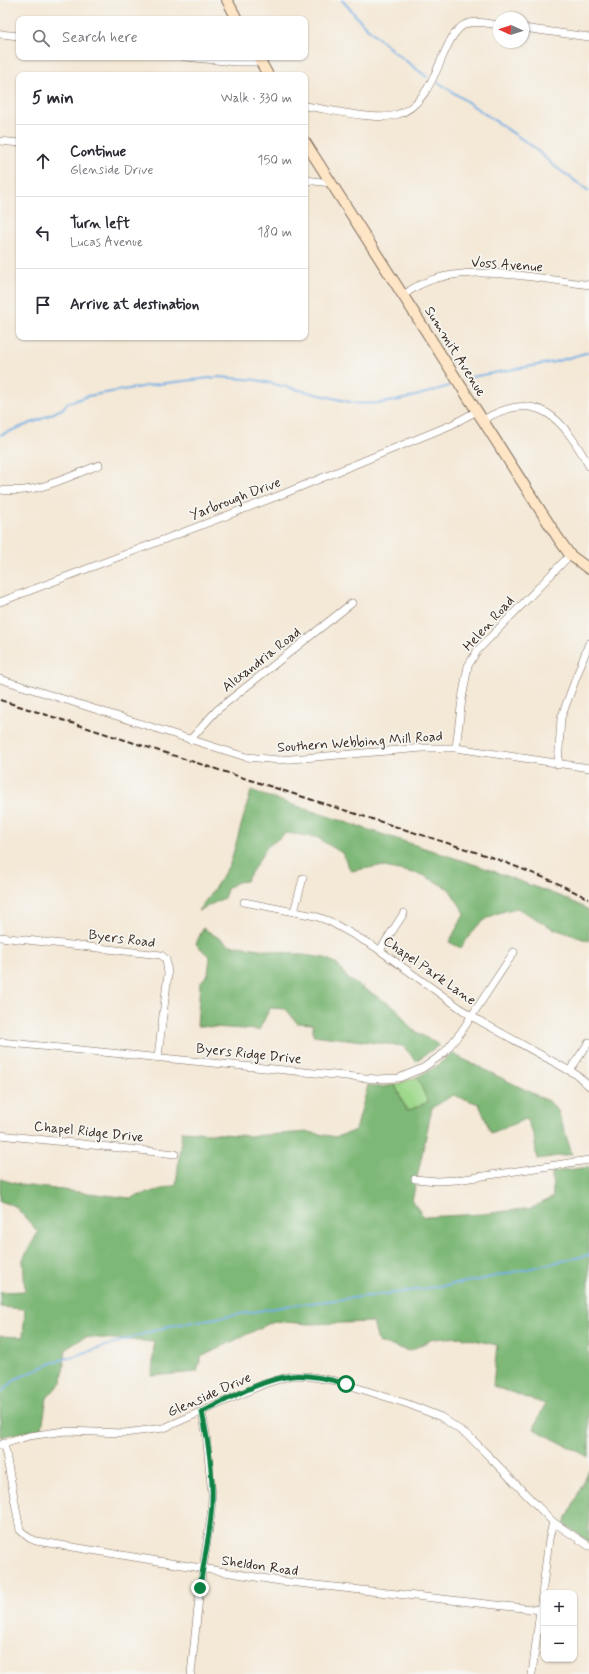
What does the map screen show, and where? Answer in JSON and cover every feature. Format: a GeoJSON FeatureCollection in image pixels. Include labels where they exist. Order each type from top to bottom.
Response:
{"type":"FeatureCollection","features":[{"type":"Feature","properties":{"kind":"main road"},"geometry":{"type":"LineString","coordinates":[[227,0],[235,16]]}},
{"type":"Feature","properties":{"kind":"main road"},"geometry":{"type":"LineString","coordinates":[[259,60],[266,72]]}},
{"type":"Feature","properties":{"kind":"main road","name":"Summit Avenue"},"geometry":{"type":"LineString","coordinates":[[308,147],[570,555],[589,569]]}},
{"type":"Feature","properties":{"kind":"street"},"geometry":{"type":"LineString","coordinates":[[308,106],[379,116],[395,115],[409,110],[431,83],[454,34],[464,24],[472,22],[493,24]]}},
{"type":"Feature","properties":{"kind":"street"},"geometry":{"type":"LineString","coordinates":[[529,29],[589,37]]}},
{"type":"Feature","properties":{"kind":"street"},"geometry":{"type":"LineString","coordinates":[[0,34],[16,36]]}},
{"type":"Feature","properties":{"kind":"street"},"geometry":{"type":"LineString","coordinates":[[214,60],[234,62],[259,60]]}},
{"type":"Feature","properties":{"kind":"street"},"geometry":{"type":"LineString","coordinates":[[0,141],[16,143]]}},
{"type":"Feature","properties":{"kind":"street"},"geometry":{"type":"LineString","coordinates":[[308,180],[331,183]]}},
{"type":"Feature","properties":{"kind":"street","name":"Voss Avenue"},"geometry":{"type":"LineString","coordinates":[[404,295],[410,290],[437,278],[474,272],[589,285]]}},
{"type":"Feature","properties":{"kind":"street","name":"Yarbrough Drive"},"geometry":{"type":"LineString","coordinates":[[0,602],[278,496],[450,425],[506,408],[528,406],[541,410],[559,421],[586,455],[589,466]]}},
{"type":"Feature","properties":{"kind":"street"},"geometry":{"type":"LineString","coordinates":[[0,490],[22,491],[38,489],[99,465]]}},
{"type":"Feature","properties":{"kind":"street","name":"Helen Road"},"geometry":{"type":"LineString","coordinates":[[456,748],[468,666],[477,651],[570,555]]}},
{"type":"Feature","properties":{"kind":"street","name":"Alexandria Road"},"geometry":{"type":"LineString","coordinates":[[190,740],[217,710],[352,603]]}},
{"type":"Feature","properties":{"kind":"street"},"geometry":{"type":"LineString","coordinates":[[558,765],[561,718],[589,643]]}},
{"type":"Feature","properties":{"kind":"street","name":"Southern Webbing Mill Road"},"geometry":{"type":"LineString","coordinates":[[0,679],[246,757],[279,760],[423,748],[456,748],[558,765],[589,768]]}},
{"type":"Feature","properties":{"kind":"street"},"geometry":{"type":"LineString","coordinates":[[294,912],[303,878]]}},
{"type":"Feature","properties":{"kind":"street","name":"Chapel Park Lane"},"geometry":{"type":"LineString","coordinates":[[244,902],[329,921],[380,950],[471,1016],[570,1070],[589,1086]]}},
{"type":"Feature","properties":{"kind":"street"},"geometry":{"type":"LineString","coordinates":[[380,950],[404,913]]}},
{"type":"Feature","properties":{"kind":"street","name":"Byers Road"},"geometry":{"type":"LineString","coordinates":[[0,937],[160,955],[166,959],[168,974],[158,1057]]}},
{"type":"Feature","properties":{"kind":"street","name":"Byers Ridge Drive"},"geometry":{"type":"LineString","coordinates":[[0,1042],[376,1079],[399,1078],[423,1068],[444,1053],[514,952]]}},
{"type":"Feature","properties":{"kind":"street"},"geometry":{"type":"LineString","coordinates":[[570,1070],[589,1042]]}},
{"type":"Feature","properties":{"kind":"street","name":"Chapel Ridge Drive"},"geometry":{"type":"LineString","coordinates":[[0,1135],[175,1154]]}},
{"type":"Feature","properties":{"kind":"street"},"geometry":{"type":"LineString","coordinates":[[415,1178],[436,1181],[457,1180],[589,1160]]}},
{"type":"Feature","properties":{"kind":"street","name":"Glenside Drive"},"geometry":{"type":"LineString","coordinates":[[2,1444],[29,1436],[65,1431],[124,1433],[164,1428],[264,1384],[290,1376],[308,1376],[336,1381],[375,1392],[442,1417],[470,1437],[553,1522],[589,1546]]}},
{"type":"Feature","properties":{"kind":"street"},"geometry":{"type":"LineString","coordinates":[[191,1674],[202,1570],[211,1515],[212,1495],[206,1433],[202,1412]]}},
{"type":"Feature","properties":{"kind":"street","name":"Sheldon Road"},"geometry":{"type":"LineString","coordinates":[[2,1444],[20,1530],[29,1538],[48,1545],[202,1570],[401,1596],[541,1610]]}},
{"type":"Feature","properties":{"kind":"street"},"geometry":{"type":"LineString","coordinates":[[543,1590],[549,1539],[553,1522]]}},
{"type":"Feature","properties":{"kind":"street"},"geometry":{"type":"LineString","coordinates":[[532,1674],[541,1610]]}},
{"type":"Feature","properties":{"kind":"green space"},"geometry":{"type":"Polygon","coordinates":[[[251,791],[485,868],[567,899],[589,910],[589,941],[552,928],[517,908],[497,913],[484,920],[473,931],[461,948],[449,942],[465,913],[449,889],[423,875],[380,866],[351,871],[342,853],[316,837],[286,833],[267,847],[246,881],[238,882],[228,887],[224,898],[198,911],[230,864],[251,791]]]}},
{"type":"Feature","properties":{"kind":"green space"},"geometry":{"type":"Polygon","coordinates":[[[203,928],[230,945],[325,958],[337,964],[348,979],[396,1008],[411,1029],[439,1045],[416,1061],[403,1046],[313,1035],[313,1024],[297,1023],[286,1009],[270,1008],[259,1030],[197,1026],[200,983],[208,974],[210,957],[196,944],[203,928]]]}},
{"type":"Feature","properties":{"kind":"green space"},"geometry":{"type":"Polygon","coordinates":[[[451,1053],[550,1102],[558,1111],[572,1154],[537,1159],[534,1136],[526,1119],[491,1133],[479,1104],[453,1095],[432,1108],[412,1201],[424,1217],[483,1214],[532,1208],[553,1197],[552,1172],[589,1167],[589,1457],[534,1429],[545,1404],[493,1386],[497,1345],[461,1337],[433,1339],[409,1351],[378,1342],[373,1322],[308,1324],[274,1321],[201,1357],[197,1372],[152,1376],[154,1342],[85,1337],[66,1349],[62,1381],[47,1398],[42,1428],[0,1437],[0,1336],[23,1337],[25,1309],[0,1307],[0,1292],[25,1291],[23,1259],[38,1232],[15,1206],[0,1201],[0,1179],[21,1185],[130,1198],[176,1185],[182,1131],[250,1136],[308,1132],[336,1137],[356,1130],[368,1085],[380,1087],[395,1085],[407,1111],[428,1102],[417,1077],[437,1066],[451,1053]]]}},
{"type":"Feature","properties":{"kind":"green space"},"geometry":{"type":"Polygon","coordinates":[[[417,1077],[429,1102],[407,1111],[395,1085],[417,1077]]]}},
{"type":"Feature","properties":{"kind":"green space"},"geometry":{"type":"Polygon","coordinates":[[[589,1470],[589,1542],[564,1524],[589,1470]]]}},
{"type":"Feature","properties":{"kind":"waterway"},"geometry":{"type":"LineString","coordinates":[[342,0],[364,25],[393,51],[427,77]]}},
{"type":"Feature","properties":{"kind":"waterway"},"geometry":{"type":"LineString","coordinates":[[438,82],[532,146],[553,165],[589,191]]}},
{"type":"Feature","properties":{"kind":"waterway"},"geometry":{"type":"LineString","coordinates":[[471,377],[554,362],[589,352]]}},
{"type":"Feature","properties":{"kind":"waterway"},"geometry":{"type":"LineString","coordinates":[[0,435],[39,420],[62,409],[68,403],[88,396],[158,384],[219,377],[257,380],[354,403],[367,404],[391,402],[449,386]]}},
{"type":"Feature","properties":{"kind":"waterway"},"geometry":{"type":"LineString","coordinates":[[0,1393],[16,1379],[52,1363],[169,1326],[293,1305],[403,1292],[478,1280],[589,1255]]}},
{"type":"Feature","properties":{"kind":"railway"},"geometry":{"type":"LineString","coordinates":[[0,700],[494,858],[555,882],[589,899]]}},
{"type":"Feature","properties":{"kind":"route"},"geometry":{"type":"LineString","coordinates":[[200,1588],[211,1515],[212,1495],[206,1433],[202,1412],[264,1384],[290,1376],[308,1376],[346,1384]]}}]}
